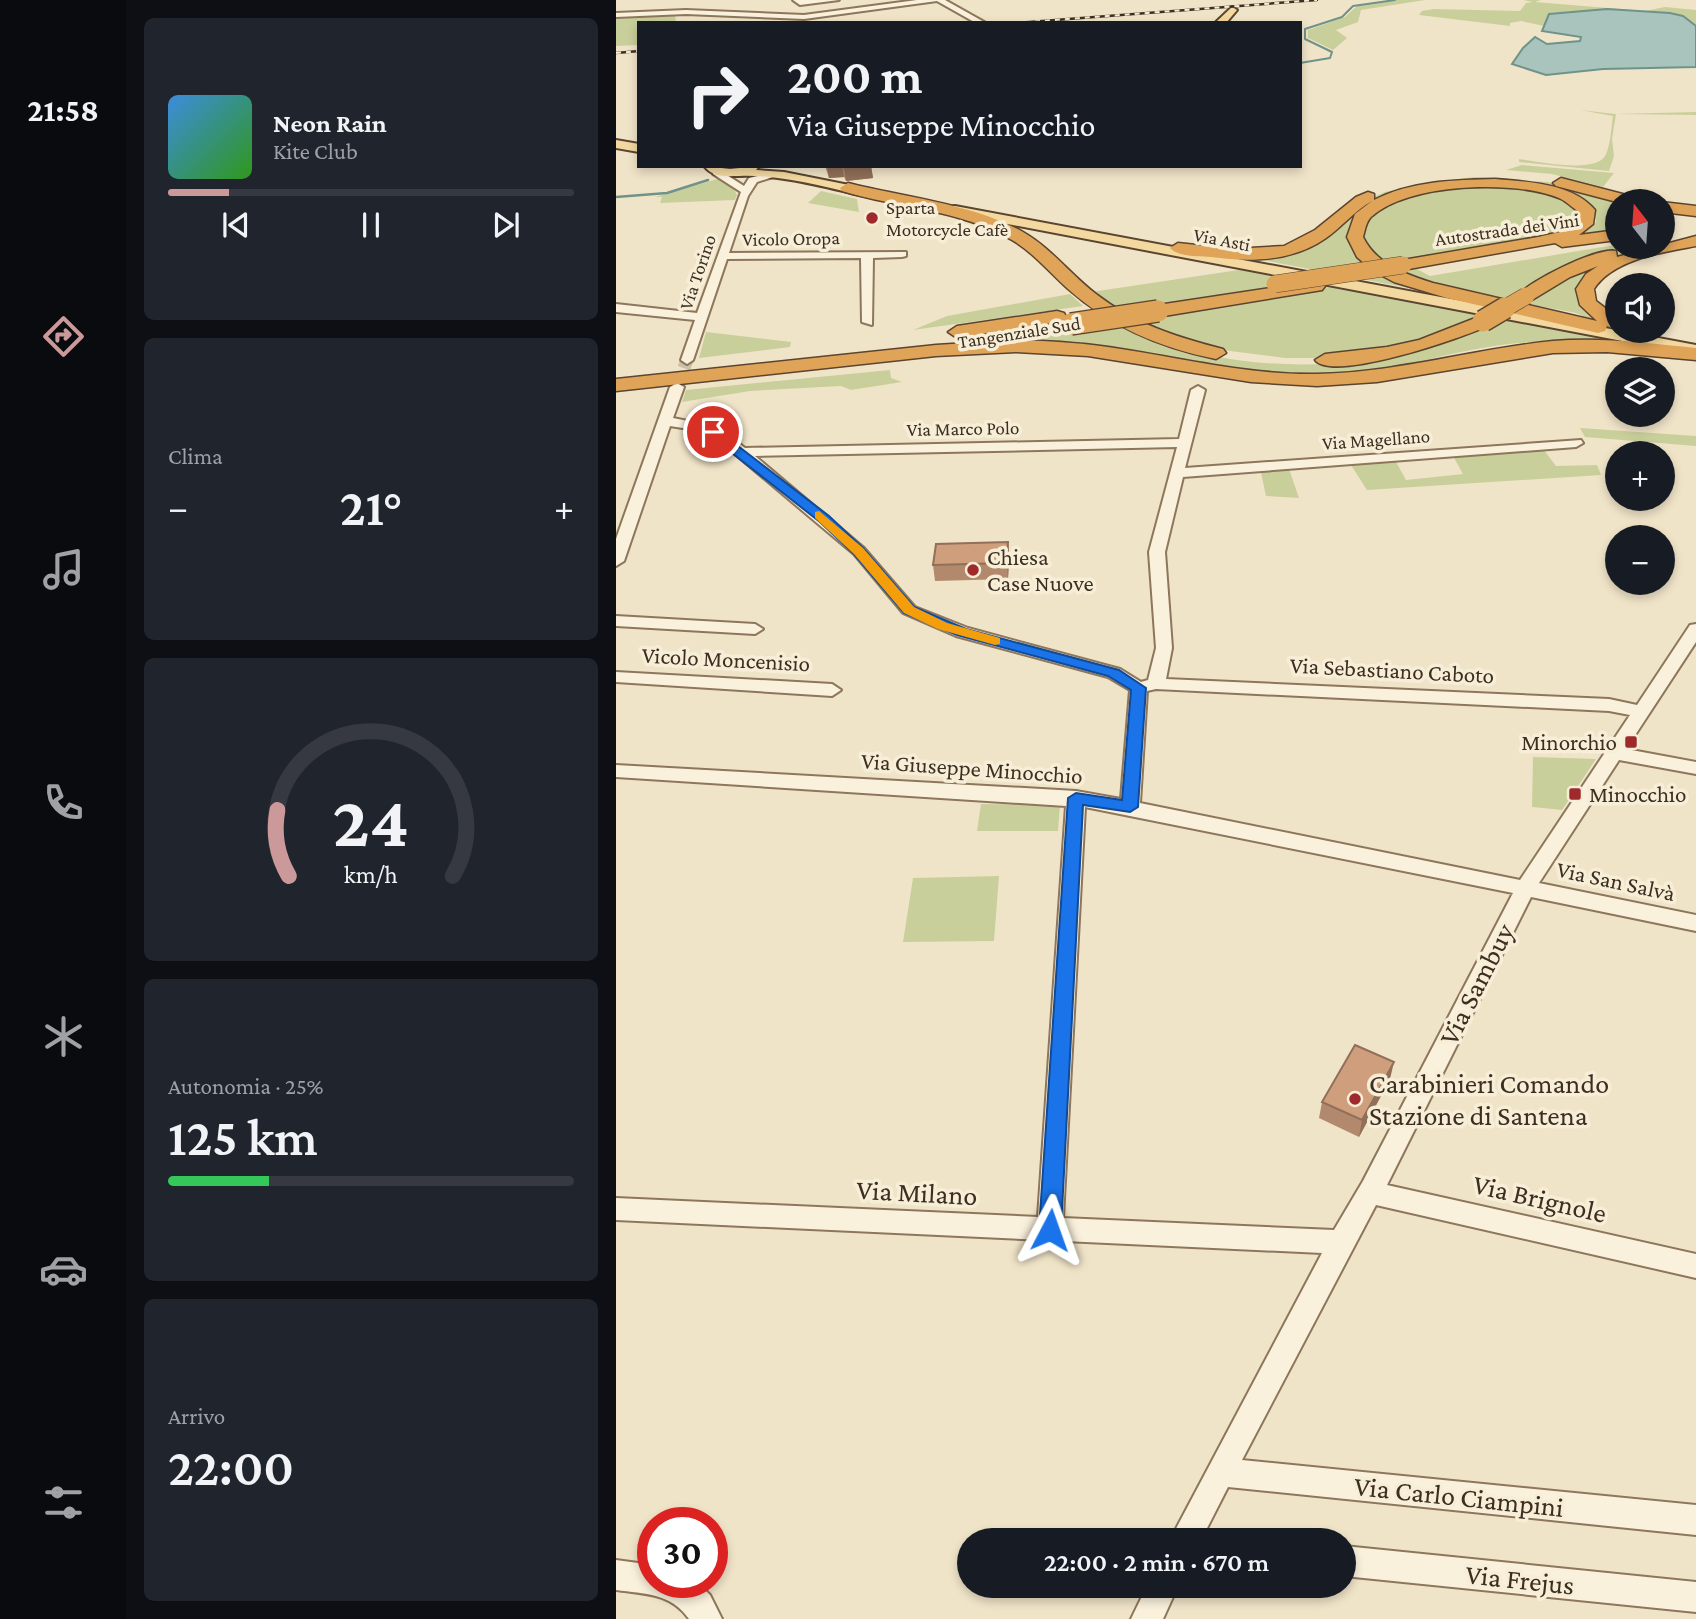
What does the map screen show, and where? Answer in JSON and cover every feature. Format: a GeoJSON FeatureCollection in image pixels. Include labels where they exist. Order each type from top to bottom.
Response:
{"type":"FeatureCollection","features":[{"type":"Feature","properties":{"kind":"highway"},"geometry":{"type":"LineString","coordinates":[[1178,248],[1247,255],[1299,247],[1320,235],[1355,203],[1375,193],[1443,179],[1524,177],[1605,194]]}},
{"type":"Feature","properties":{"kind":"highway"},"geometry":{"type":"LineString","coordinates":[[1403,265],[1538,242],[1575,231],[1585,224],[1587,210],[1581,203],[1557,191],[1518,183],[1493,182],[1412,191],[1373,206],[1360,217],[1355,227],[1355,238],[1371,261],[1388,272],[1426,288],[1598,327]]}},
{"type":"Feature","properties":{"kind":"highway"},"geometry":{"type":"LineString","coordinates":[[848,188],[874,197],[948,211],[1009,231],[1046,255],[1073,284],[1122,322],[1175,344],[1256,358]]}},
{"type":"Feature","properties":{"kind":"highway"},"geometry":{"type":"LineString","coordinates":[[1675,209],[1696,211]]}},
{"type":"Feature","properties":{"kind":"highway"},"geometry":{"type":"LineString","coordinates":[[1675,230],[1696,225]]}},
{"type":"Feature","properties":{"kind":"highway"},"geometry":{"type":"LineString","coordinates":[[1675,231],[1696,231]]}},
{"type":"Feature","properties":{"kind":"highway","name":"Autostrada dei Vini"},"geometry":{"type":"LineString","coordinates":[[1403,265],[1605,237]]}},
{"type":"Feature","properties":{"kind":"highway"},"geometry":{"type":"LineString","coordinates":[[1675,241],[1696,239]]}},
{"type":"Feature","properties":{"kind":"highway"},"geometry":{"type":"LineString","coordinates":[[1605,317],[1588,304],[1584,295],[1584,287],[1590,280],[1612,265],[1637,255],[1696,239]]}},
{"type":"Feature","properties":{"kind":"highway","name":"Autostrada dei Vini"},"geometry":{"type":"LineString","coordinates":[[1422,270],[1605,243]]}},
{"type":"Feature","properties":{"kind":"highway"},"geometry":{"type":"LineString","coordinates":[[1309,361],[1359,358],[1413,349],[1457,335],[1579,265],[1605,258]]}},
{"type":"Feature","properties":{"kind":"highway","name":"Tangenziale Sud"},"geometry":{"type":"LineString","coordinates":[[616,385],[894,352],[1275,284],[1403,265]]}},
{"type":"Feature","properties":{"kind":"highway","name":"Tangenziale Sud"},"geometry":{"type":"LineString","coordinates":[[1150,307],[1422,270]]}},
{"type":"Feature","properties":{"kind":"highway","name":"Tangenziale Sud"},"geometry":{"type":"LineString","coordinates":[[616,374],[1064,321]]}},
{"type":"Feature","properties":{"kind":"highway"},"geometry":{"type":"LineString","coordinates":[[1675,342],[1696,348]]}},
{"type":"Feature","properties":{"kind":"highway"},"geometry":{"type":"LineString","coordinates":[[738,372],[799,369],[1014,345],[1098,351],[1227,374],[1316,380],[1367,378],[1555,347],[1696,348]]}},
{"type":"Feature","properties":{"kind":"main road"},"geometry":{"type":"LineString","coordinates":[[1221,21],[1234,4]]}},
{"type":"Feature","properties":{"kind":"main road"},"geometry":{"type":"LineString","coordinates":[[616,144],[637,148]]}},
{"type":"Feature","properties":{"kind":"main road","name":"Via Asti"},"geometry":{"type":"LineString","coordinates":[[712,168],[768,170],[1605,328]]}},
{"type":"Feature","properties":{"kind":"main road","name":"Via Asti"},"geometry":{"type":"LineString","coordinates":[[768,170],[848,188],[1696,348]]}},
{"type":"Feature","properties":{"kind":"main road","name":"Via Asti"},"geometry":{"type":"LineString","coordinates":[[1673,343],[1696,348]]}},
{"type":"Feature","properties":{"kind":"street"},"geometry":{"type":"LineString","coordinates":[[682,12],[691,0]]}},
{"type":"Feature","properties":{"kind":"street"},"geometry":{"type":"LineString","coordinates":[[747,15],[751,11],[749,0]]}},
{"type":"Feature","properties":{"kind":"street"},"geometry":{"type":"LineString","coordinates":[[797,0],[800,4],[835,0]]}},
{"type":"Feature","properties":{"kind":"street"},"geometry":{"type":"LineString","coordinates":[[616,15],[682,12],[804,17],[934,0]]}},
{"type":"Feature","properties":{"kind":"street"},"geometry":{"type":"LineString","coordinates":[[940,0],[978,21]]}},
{"type":"Feature","properties":{"kind":"street"},"geometry":{"type":"LineString","coordinates":[[644,4],[682,12]]}},
{"type":"Feature","properties":{"kind":"street"},"geometry":{"type":"LineString","coordinates":[[871,9],[884,16]]}},
{"type":"Feature","properties":{"kind":"street"},"geometry":{"type":"LineString","coordinates":[[712,168],[742,192],[752,180],[768,170]]}},
{"type":"Feature","properties":{"kind":"street","name":"Via Torino"},"geometry":{"type":"LineString","coordinates":[[687,360],[723,256],[747,169]]}},
{"type":"Feature","properties":{"kind":"street"},"geometry":{"type":"LineString","coordinates":[[867,254],[868,322]]}},
{"type":"Feature","properties":{"kind":"street","name":"Vicolo Oropa"},"geometry":{"type":"LineString","coordinates":[[723,256],[902,254]]}},
{"type":"Feature","properties":{"kind":"street"},"geometry":{"type":"LineString","coordinates":[[616,308],[702,317]]}},
{"type":"Feature","properties":{"kind":"street"},"geometry":{"type":"LineString","coordinates":[[616,561],[677,387]]}},
{"type":"Feature","properties":{"kind":"street"},"geometry":{"type":"LineString","coordinates":[[1130,807],[1147,686],[1164,648],[1157,552],[1198,390]]}},
{"type":"Feature","properties":{"kind":"street"},"geometry":{"type":"LineString","coordinates":[[666,421],[691,424],[713,432],[741,452],[859,551],[909,610],[961,632],[1114,673],[1147,686]]}},
{"type":"Feature","properties":{"kind":"street","name":"Via Marco Polo"},"geometry":{"type":"LineString","coordinates":[[741,452],[1186,443]]}},
{"type":"Feature","properties":{"kind":"street","name":"Via Magellano"},"geometry":{"type":"LineString","coordinates":[[1179,473],[1576,443]]}},
{"type":"Feature","properties":{"kind":"street"},"geometry":{"type":"LineString","coordinates":[[616,505],[636,504]]}},
{"type":"Feature","properties":{"kind":"street"},"geometry":{"type":"LineString","coordinates":[[616,621],[755,629]]}},
{"type":"Feature","properties":{"kind":"street","name":"Via Sambuy"},"geometry":{"type":"LineString","coordinates":[[1192,1528],[1341,1242],[1370,1192],[1526,887],[1696,629]]}},
{"type":"Feature","properties":{"kind":"street","name":"Vicolo Moncenisio"},"geometry":{"type":"LineString","coordinates":[[616,677],[832,690]]}},
{"type":"Feature","properties":{"kind":"street","name":"Via Sebastiano Caboto"},"geometry":{"type":"LineString","coordinates":[[1147,686],[1609,705],[1642,712]]}},
{"type":"Feature","properties":{"kind":"street"},"geometry":{"type":"LineString","coordinates":[[1614,753],[1696,768]]}},
{"type":"Feature","properties":{"kind":"street","name":"Via Giuseppe Minocchio"},"geometry":{"type":"LineString","coordinates":[[616,771],[1076,798],[1526,887]]}},
{"type":"Feature","properties":{"kind":"street"},"geometry":{"type":"LineString","coordinates":[[1050,1230],[1076,798]]}},
{"type":"Feature","properties":{"kind":"street","name":"Via San Salvà"},"geometry":{"type":"LineString","coordinates":[[1526,887],[1696,923]]}},
{"type":"Feature","properties":{"kind":"street","name":"Via Brignole"},"geometry":{"type":"LineString","coordinates":[[1370,1192],[1696,1266]]}},
{"type":"Feature","properties":{"kind":"street","name":"Via Milano"},"geometry":{"type":"LineString","coordinates":[[616,1209],[1341,1242]]}},
{"type":"Feature","properties":{"kind":"street","name":"Via Carlo Ciampini"},"geometry":{"type":"LineString","coordinates":[[1222,1472],[1696,1520]]}},
{"type":"Feature","properties":{"kind":"street","name":"Via Frejus"},"geometry":{"type":"LineString","coordinates":[[1356,1561],[1696,1597]]}},
{"type":"Feature","properties":{"kind":"street"},"geometry":{"type":"LineString","coordinates":[[616,1575],[637,1578]]}},
{"type":"Feature","properties":{"kind":"street"},"geometry":{"type":"LineString","coordinates":[[692,1598],[706,1619]]}},
{"type":"Feature","properties":{"kind":"street"},"geometry":{"type":"LineString","coordinates":[[1147,1619],[1157,1598]]}},
{"type":"Feature","properties":{"kind":"green space"},"geometry":{"type":"Polygon","coordinates":[[[1394,0],[1425,0],[1361,10],[1358,22],[1336,30],[1347,38],[1333,50],[1308,38],[1308,30],[1345,17],[1357,6],[1394,0]]]}},
{"type":"Feature","properties":{"kind":"green space"},"geometry":{"type":"Polygon","coordinates":[[[1523,0],[1645,11],[1665,7],[1696,10],[1696,26],[1683,16],[1607,9],[1549,13],[1544,26],[1521,21],[1510,23],[1510,26],[1419,15],[1422,11],[1434,9],[1520,11],[1526,3],[1533,2],[1523,0]]]}},
{"type":"Feature","properties":{"kind":"green space"},"geometry":{"type":"Polygon","coordinates":[[[675,14],[676,21],[637,21],[637,45],[616,46],[616,17],[675,14]]]}},
{"type":"Feature","properties":{"kind":"green space"},"geometry":{"type":"Polygon","coordinates":[[[1580,110],[1615,114],[1696,112],[1696,115],[1616,114],[1612,139],[1614,156],[1609,171],[1519,162],[1519,159],[1580,165],[1601,160],[1608,150],[1613,116],[1580,110]]]}},
{"type":"Feature","properties":{"kind":"green space"},"geometry":{"type":"Polygon","coordinates":[[[1522,165],[1614,173],[1603,187],[1552,174],[1506,170],[1522,165]]]}},
{"type":"Feature","properties":{"kind":"green space"},"geometry":{"type":"Polygon","coordinates":[[[1474,177],[1497,179],[1451,182],[1428,188],[1358,213],[1350,225],[1352,240],[1424,291],[1251,258],[1274,256],[1364,201],[1385,192],[1474,177]]]}},
{"type":"Feature","properties":{"kind":"green space"},"geometry":{"type":"Polygon","coordinates":[[[721,178],[733,187],[737,195],[735,200],[660,203],[662,197],[655,197],[721,178]]]}},
{"type":"Feature","properties":{"kind":"green space"},"geometry":{"type":"Polygon","coordinates":[[[1530,181],[1548,182],[1605,198],[1605,232],[1580,235],[1596,222],[1595,211],[1566,190],[1530,181]]]}},
{"type":"Feature","properties":{"kind":"green space"},"geometry":{"type":"Polygon","coordinates":[[[1507,184],[1571,199],[1581,216],[1575,226],[1564,232],[1400,260],[1430,276],[1605,247],[1605,255],[1573,265],[1509,302],[1410,278],[1376,258],[1365,245],[1362,224],[1392,200],[1450,187],[1507,184]]]}},
{"type":"Feature","properties":{"kind":"green space"},"geometry":{"type":"Polygon","coordinates":[[[821,191],[857,199],[859,212],[808,203],[821,191]]]}},
{"type":"Feature","properties":{"kind":"green space"},"geometry":{"type":"Polygon","coordinates":[[[1605,259],[1633,259],[1581,283],[1598,322],[1576,313],[1524,303],[1554,284],[1605,259]]]}},
{"type":"Feature","properties":{"kind":"green space"},"geometry":{"type":"Polygon","coordinates":[[[1252,268],[1487,313],[1433,340],[1322,358],[1285,358],[1214,349],[1150,331],[1091,292],[1252,268]]]}},
{"type":"Feature","properties":{"kind":"green space"},"geometry":{"type":"Polygon","coordinates":[[[1070,294],[1083,306],[913,330],[947,316],[1070,294]]]}},
{"type":"Feature","properties":{"kind":"green space"},"geometry":{"type":"Polygon","coordinates":[[[1503,316],[1605,335],[1605,343],[1520,343],[1372,371],[1300,375],[1242,370],[1087,345],[1008,341],[1116,326],[1190,351],[1229,359],[1310,364],[1390,356],[1467,333],[1503,316]]]}},
{"type":"Feature","properties":{"kind":"green space"},"geometry":{"type":"Polygon","coordinates":[[[706,332],[791,342],[790,347],[699,358],[706,332]]]}},
{"type":"Feature","properties":{"kind":"green space"},"geometry":{"type":"Polygon","coordinates":[[[890,370],[891,378],[902,382],[851,390],[841,386],[750,391],[682,402],[686,390],[890,370]]]}},
{"type":"Feature","properties":{"kind":"green space"},"geometry":{"type":"Polygon","coordinates":[[[1580,428],[1696,436],[1696,446],[1675,444],[1675,441],[1585,437],[1580,428]]]}},
{"type":"Feature","properties":{"kind":"green space"},"geometry":{"type":"Polygon","coordinates":[[[1543,449],[1556,466],[1597,465],[1601,475],[1367,490],[1349,462],[1395,460],[1406,480],[1463,474],[1453,456],[1543,449]]]}},
{"type":"Feature","properties":{"kind":"green space"},"geometry":{"type":"Polygon","coordinates":[[[1288,466],[1299,498],[1266,496],[1260,468],[1288,466]]]}},
{"type":"Feature","properties":{"kind":"green space"},"geometry":{"type":"Polygon","coordinates":[[[1533,757],[1596,759],[1562,810],[1532,807],[1533,757]]]}},
{"type":"Feature","properties":{"kind":"green space"},"geometry":{"type":"Polygon","coordinates":[[[981,804],[1060,805],[1058,831],[977,831],[981,804]]]}},
{"type":"Feature","properties":{"kind":"green space"},"geometry":{"type":"Polygon","coordinates":[[[999,876],[994,941],[903,942],[913,878],[999,876]]]}},
{"type":"Feature","properties":{"kind":"water"},"geometry":{"type":"Polygon","coordinates":[[[1607,9],[1683,16],[1696,26],[1696,67],[1603,69],[1546,75],[1512,64],[1535,37],[1547,44],[1580,41],[1581,37],[1542,31],[1549,14],[1607,9]]]}},
{"type":"Feature","properties":{"kind":"building"},"geometry":{"type":"Polygon","coordinates":[[[1008,542],[1007,563],[933,565],[936,544],[1008,542]]]}},
{"type":"Feature","properties":{"kind":"building","name":"Carabinieri Comando Stazione di Santena"},"geometry":{"type":"Polygon","coordinates":[[[1355,1045],[1394,1062],[1362,1120],[1322,1102],[1355,1045]]]}},
{"type":"Feature","properties":{"kind":"waterway"},"geometry":{"type":"LineString","coordinates":[[1302,63],[1330,58],[1332,52],[1305,39],[1305,29],[1342,17],[1353,6],[1395,0]]}},
{"type":"Feature","properties":{"kind":"waterway"},"geometry":{"type":"LineString","coordinates":[[616,197],[667,193],[708,180]]}},
{"type":"Feature","properties":{"kind":"tunnel"},"geometry":{"type":"LineString","coordinates":[[677,387],[687,360]]}},
{"type":"Feature","properties":{"kind":"railway"},"geometry":{"type":"LineString","coordinates":[[1041,21],[1317,0]]}},
{"type":"Feature","properties":{"kind":"railway"},"geometry":{"type":"LineString","coordinates":[[616,53],[637,51]]}},
{"type":"Feature","properties":{"kind":"slow traffic"},"geometry":{"type":"LineString","coordinates":[[819,515],[859,551],[909,610],[943,626],[995,641]]}},
{"type":"Feature","properties":{"kind":"place","name":"Sparta Motorcycle Cafè"},"geometry":{"type":"Point","coordinates":[872,218]}},
{"type":"Feature","properties":{"kind":"place","name":"Chiesa Case Nuove"},"geometry":{"type":"Point","coordinates":[973,570]}},
{"type":"Feature","properties":{"kind":"place","name":"Minorchio"},"geometry":{"type":"Point","coordinates":[1631,742]}},
{"type":"Feature","properties":{"kind":"place","name":"Minocchio"},"geometry":{"type":"Point","coordinates":[1575,794]}},
{"type":"Feature","properties":{"kind":"place","name":"Carabinieri Comando Stazione di Santena"},"geometry":{"type":"Point","coordinates":[1355,1099]}},
{"type":"Feature","properties":{"kind":"route"},"geometry":{"type":"LineString","coordinates":[[713,432],[728,441],[824,519],[859,551],[909,610],[961,632],[1114,673],[1139,688],[1134,720],[1130,807],[1076,798],[1050,1230]]}}]}
